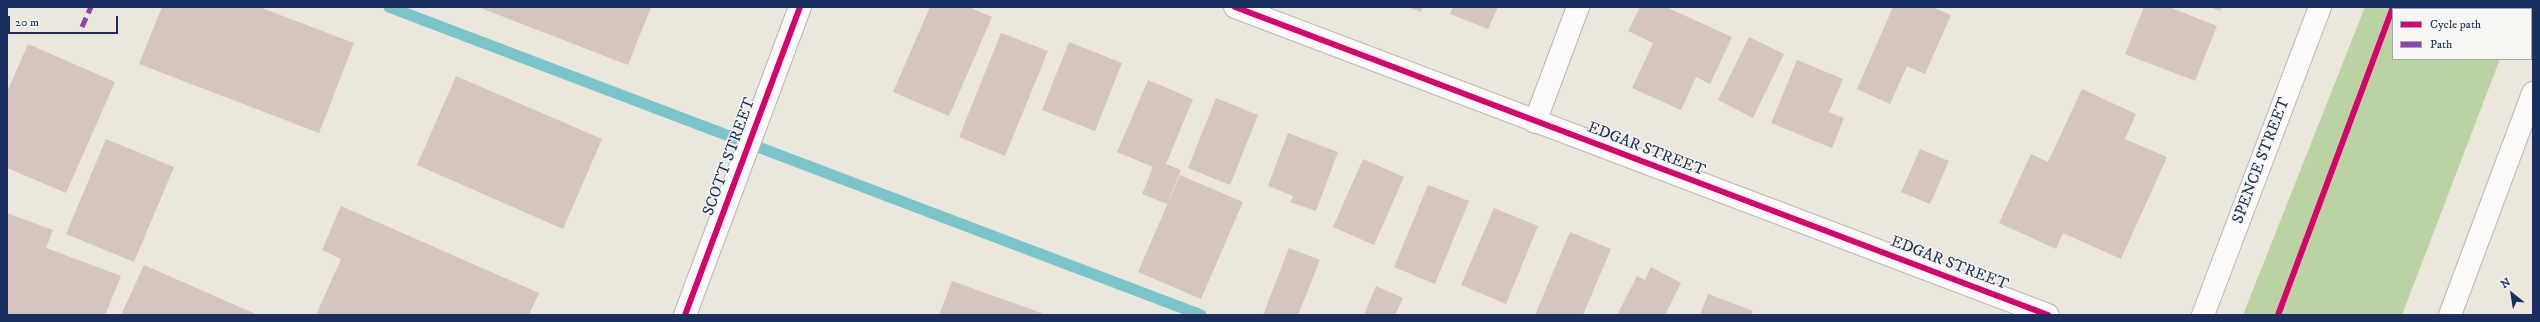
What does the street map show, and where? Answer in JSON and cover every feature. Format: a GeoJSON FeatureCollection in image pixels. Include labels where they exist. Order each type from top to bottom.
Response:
{"type":"FeatureCollection","features":[{"type":"Feature","properties":{"kind":"street","name":"SCOTT STREET"},"geometry":{"type":"LineString","coordinates":[[685,315],[800,7]]}},
{"type":"Feature","properties":{"kind":"street","name":"EDGAR STREET"},"geometry":{"type":"LineString","coordinates":[[1235,7],[1535,122],[2048,315]]}},
{"type":"Feature","properties":{"kind":"street"},"geometry":{"type":"LineString","coordinates":[[1535,122],[1578,7]]}},
{"type":"Feature","properties":{"kind":"street","name":"SPENCE STREET"},"geometry":{"type":"LineString","coordinates":[[2204,315],[2320,7]]}},
{"type":"Feature","properties":{"kind":"street"},"geometry":{"type":"LineString","coordinates":[[2450,315],[2533,93]]}},
{"type":"Feature","properties":{"kind":"green space"},"geometry":{"type":"Polygon","coordinates":[[[2365,7],[2520,7],[2392,8],[2392,60],[2500,60],[2402,315],[2243,315],[2365,7]]]}},
{"type":"Feature","properties":{"kind":"building"},"geometry":{"type":"Polygon","coordinates":[[[162,7],[259,7],[354,43],[319,133],[139,64],[162,7]]]}},
{"type":"Feature","properties":{"kind":"building"},"geometry":{"type":"Polygon","coordinates":[[[478,7],[651,7],[628,65],[478,7]]]}},
{"type":"Feature","properties":{"kind":"building"},"geometry":{"type":"Polygon","coordinates":[[[930,7],[969,7],[992,17],[949,116],[893,92],[930,7]]]}},
{"type":"Feature","properties":{"kind":"building"},"geometry":{"type":"Polygon","coordinates":[[[1408,7],[1423,7],[1421,12],[1408,7]]]}},
{"type":"Feature","properties":{"kind":"building"},"geometry":{"type":"Polygon","coordinates":[[[1453,7],[1498,7],[1488,29],[1450,14],[1453,7]]]}},
{"type":"Feature","properties":{"kind":"building"},"geometry":{"type":"Polygon","coordinates":[[[1640,7],[1666,7],[1732,37],[1710,84],[1696,77],[1681,110],[1632,88],[1653,43],[1628,31],[1640,7]]]}},
{"type":"Feature","properties":{"kind":"building"},"geometry":{"type":"Polygon","coordinates":[[[1893,7],[1932,7],[1951,15],[1925,74],[1907,66],[1890,104],[1857,89],[1893,7]]]}},
{"type":"Feature","properties":{"kind":"building"},"geometry":{"type":"Polygon","coordinates":[[[2144,7],[2169,7],[2217,26],[2195,81],[2125,54],[2144,7]]]}},
{"type":"Feature","properties":{"kind":"building"},"geometry":{"type":"Polygon","coordinates":[[[2209,7],[2222,7],[2220,11],[2209,7]]]}},
{"type":"Feature","properties":{"kind":"building"},"geometry":{"type":"Polygon","coordinates":[[[1001,33],[1048,51],[1005,156],[959,137],[1001,33]]]}},
{"type":"Feature","properties":{"kind":"building"},"geometry":{"type":"Polygon","coordinates":[[[1749,37],[1784,54],[1753,118],[1718,100],[1749,37]]]}},
{"type":"Feature","properties":{"kind":"building"},"geometry":{"type":"Polygon","coordinates":[[[1069,42],[1122,63],[1095,131],[1042,110],[1069,42]]]}},
{"type":"Feature","properties":{"kind":"building"},"geometry":{"type":"Polygon","coordinates":[[[28,44],[115,82],[66,193],[7,168],[7,92],[28,44]]]}},
{"type":"Feature","properties":{"kind":"building"},"geometry":{"type":"Polygon","coordinates":[[[1797,60],[1843,79],[1829,112],[1844,118],[1832,148],[1771,123],[1797,60]]]}},
{"type":"Feature","properties":{"kind":"building"},"geometry":{"type":"Polygon","coordinates":[[[456,76],[602,139],[563,229],[417,165],[456,76]]]}},
{"type":"Feature","properties":{"kind":"building"},"geometry":{"type":"Polygon","coordinates":[[[1148,80],[1193,99],[1166,164],[1181,170],[1167,204],[1142,194],[1153,167],[1117,152],[1148,80]]]}},
{"type":"Feature","properties":{"kind":"building"},"geometry":{"type":"Polygon","coordinates":[[[2082,89],[2136,114],[2125,139],[2167,157],[2121,259],[2063,233],[2056,249],[1999,223],[2031,154],[2048,162],[2082,89]]]}},
{"type":"Feature","properties":{"kind":"building"},"geometry":{"type":"Polygon","coordinates":[[[1216,98],[1258,115],[1230,185],[1188,168],[1216,98]]]}},
{"type":"Feature","properties":{"kind":"building"},"geometry":{"type":"Polygon","coordinates":[[[1288,133],[1338,152],[1316,211],[1290,202],[1293,196],[1268,186],[1288,133]]]}},
{"type":"Feature","properties":{"kind":"building"},"geometry":{"type":"Polygon","coordinates":[[[106,139],[174,167],[134,262],[66,234],[106,139]]]}},
{"type":"Feature","properties":{"kind":"building"},"geometry":{"type":"Polygon","coordinates":[[[1920,149],[1949,161],[1930,204],[1901,192],[1920,149]]]}},
{"type":"Feature","properties":{"kind":"building"},"geometry":{"type":"Polygon","coordinates":[[[1363,159],[1404,177],[1374,245],[1333,227],[1363,159]]]}},
{"type":"Feature","properties":{"kind":"building"},"geometry":{"type":"Polygon","coordinates":[[[1180,175],[1243,202],[1201,299],[1138,272],[1180,175]]]}},
{"type":"Feature","properties":{"kind":"building"},"geometry":{"type":"Polygon","coordinates":[[[1428,185],[1469,201],[1435,284],[1394,267],[1428,185]]]}},
{"type":"Feature","properties":{"kind":"building"},"geometry":{"type":"Polygon","coordinates":[[[341,206],[539,293],[529,315],[316,315],[341,259],[322,250],[341,206]]]}},
{"type":"Feature","properties":{"kind":"building"},"geometry":{"type":"Polygon","coordinates":[[[1494,208],[1538,226],[1506,304],[1461,285],[1494,208]]]}},
{"type":"Feature","properties":{"kind":"building"},"geometry":{"type":"Polygon","coordinates":[[[7,213],[53,230],[46,248],[121,276],[105,315],[7,315],[7,213]]]}},
{"type":"Feature","properties":{"kind":"building"},"geometry":{"type":"Polygon","coordinates":[[[1570,232],[1611,249],[1583,315],[1535,315],[1570,232]]]}},
{"type":"Feature","properties":{"kind":"building"},"geometry":{"type":"Polygon","coordinates":[[[1289,248],[1320,260],[1298,315],[1263,315],[1289,248]]]}},
{"type":"Feature","properties":{"kind":"building"},"geometry":{"type":"Polygon","coordinates":[[[144,265],[258,315],[121,315],[144,265]]]}},
{"type":"Feature","properties":{"kind":"building"},"geometry":{"type":"Polygon","coordinates":[[[1651,267],[1681,283],[1665,315],[1617,315],[1637,276],[1645,280],[1651,267]]]}},
{"type":"Feature","properties":{"kind":"building"},"geometry":{"type":"Polygon","coordinates":[[[952,281],[1047,315],[939,315],[952,281]]]}},
{"type":"Feature","properties":{"kind":"building"},"geometry":{"type":"Polygon","coordinates":[[[1376,286],[1403,298],[1395,315],[1364,315],[1376,286]]]}},
{"type":"Feature","properties":{"kind":"building"},"geometry":{"type":"Polygon","coordinates":[[[1708,294],[1753,311],[1751,315],[1700,315],[1708,294]]]}},
{"type":"Feature","properties":{"kind":"waterway"},"geometry":{"type":"LineString","coordinates":[[389,7],[1201,315]]}},
{"type":"Feature","properties":{"kind":"marked path"},"geometry":{"type":"LineString","coordinates":[[82,27],[91,7]]}},
{"type":"Feature","properties":{"kind":"cycle path"},"geometry":{"type":"LineString","coordinates":[[685,315],[800,7]]}},
{"type":"Feature","properties":{"kind":"cycle path"},"geometry":{"type":"LineString","coordinates":[[1235,7],[2048,315]]}},
{"type":"Feature","properties":{"kind":"cycle path"},"geometry":{"type":"LineString","coordinates":[[2278,315],[2392,10]]}}]}
